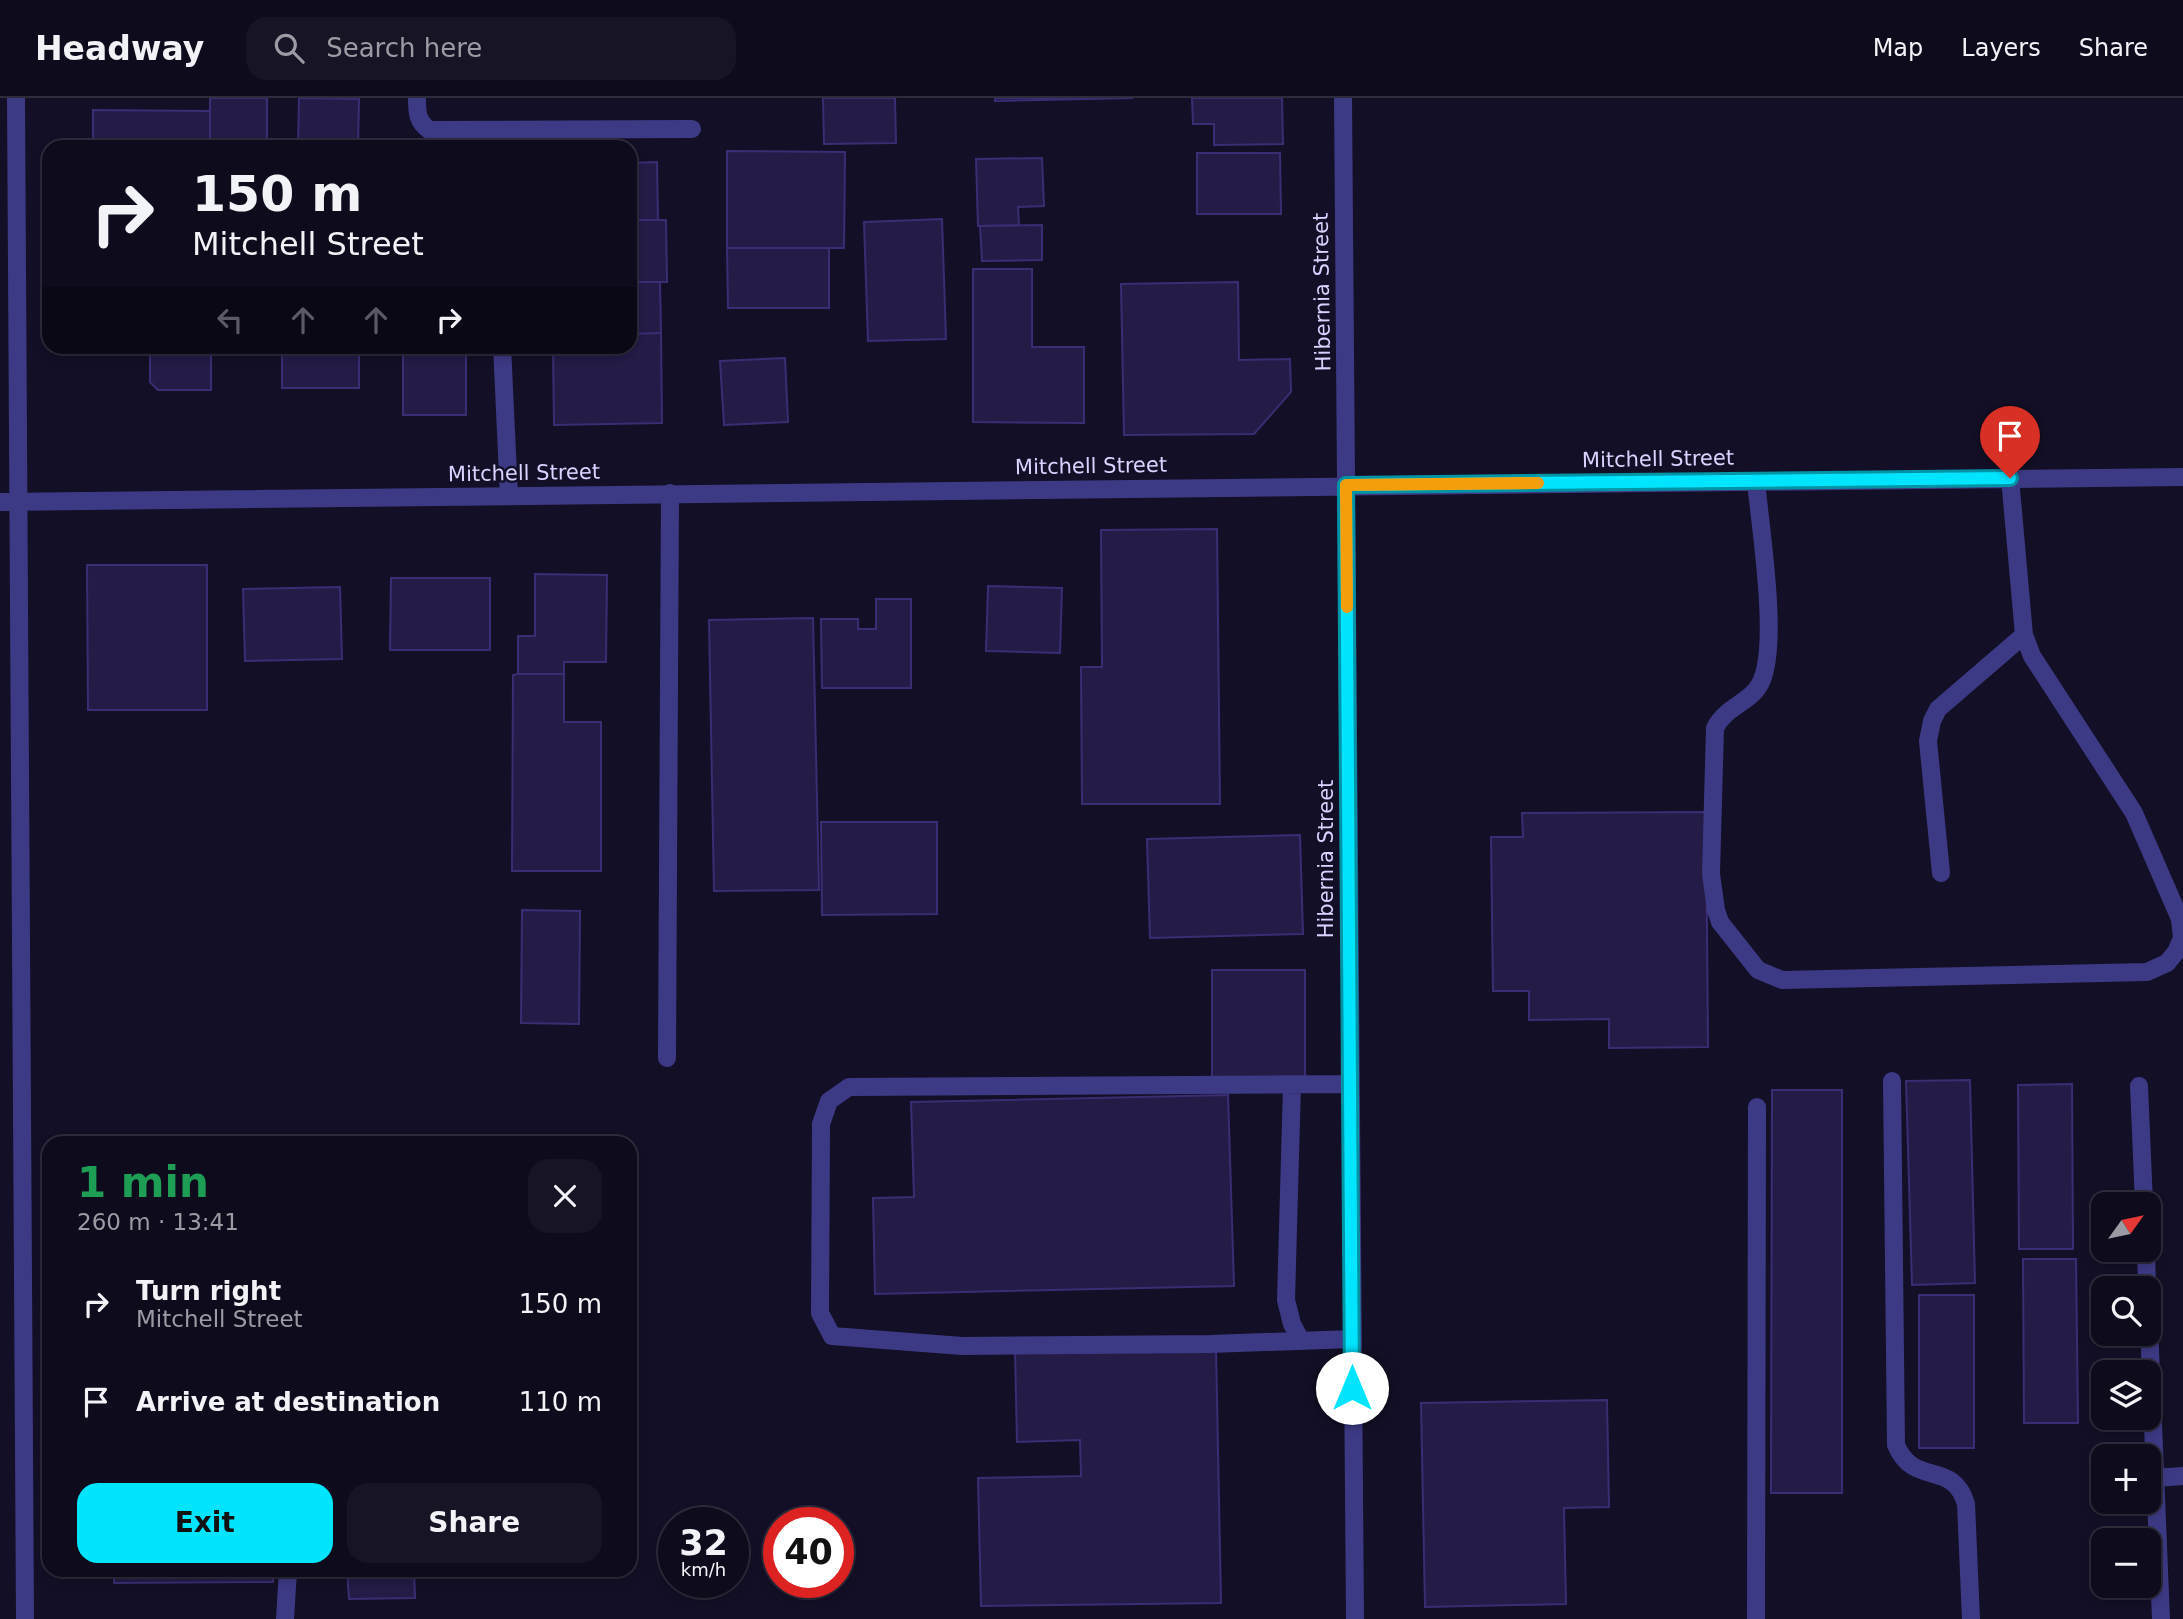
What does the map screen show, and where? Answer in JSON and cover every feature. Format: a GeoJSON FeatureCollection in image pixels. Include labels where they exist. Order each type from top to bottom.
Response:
{"type":"FeatureCollection","features":[{"type":"Feature","properties":{"kind":"street"},"geometry":{"type":"LineString","coordinates":[[16,98],[25,1619]]}},
{"type":"Feature","properties":{"kind":"street"},"geometry":{"type":"LineString","coordinates":[[417,98],[417,115],[422,125],[429,130],[692,129]]}},
{"type":"Feature","properties":{"kind":"street","name":"Hibernia Street"},"geometry":{"type":"LineString","coordinates":[[1343,98],[1355,1619]]}},
{"type":"Feature","properties":{"kind":"street"},"geometry":{"type":"LineString","coordinates":[[502,354],[509,496]]}},
{"type":"Feature","properties":{"kind":"street","name":"Mitchell Street"},"geometry":{"type":"LineString","coordinates":[[0,502],[2183,477]]}},
{"type":"Feature","properties":{"kind":"street"},"geometry":{"type":"LineString","coordinates":[[1756,481],[1769,624],[1768,650],[1759,686],[1753,694],[1723,715],[1715,729],[1711,874],[1720,922],[1758,970],[1782,980],[2147,972],[2167,963],[2176,952],[2182,938],[2180,919],[2134,813],[2032,656],[2024,635],[2010,478]]}},
{"type":"Feature","properties":{"kind":"street"},"geometry":{"type":"LineString","coordinates":[[667,1058],[670,494]]}},
{"type":"Feature","properties":{"kind":"street"},"geometry":{"type":"LineString","coordinates":[[1941,873],[1928,741],[1932,721],[1938,709],[2024,635]]}},
{"type":"Feature","properties":{"kind":"street"},"geometry":{"type":"LineString","coordinates":[[1892,1081],[1896,1444],[1901,1458],[1914,1468],[1951,1479],[1962,1489],[1966,1504],[1971,1619]]}},
{"type":"Feature","properties":{"kind":"street"},"geometry":{"type":"LineString","coordinates":[[1350,1084],[849,1087],[829,1101],[821,1124],[820,1313],[831,1336],[962,1346],[1352,1339]]}},
{"type":"Feature","properties":{"kind":"street"},"geometry":{"type":"LineString","coordinates":[[1292,1085],[1286,1300],[1292,1324],[1301,1341]]}},
{"type":"Feature","properties":{"kind":"street"},"geometry":{"type":"LineString","coordinates":[[2139,1086],[2143,1192]]}},
{"type":"Feature","properties":{"kind":"street"},"geometry":{"type":"LineString","coordinates":[[1756,1619],[1757,1107]]}},
{"type":"Feature","properties":{"kind":"street"},"geometry":{"type":"LineString","coordinates":[[2150,1346],[2154,1444]]}},
{"type":"Feature","properties":{"kind":"street"},"geometry":{"type":"LineString","coordinates":[[2161,1478],[2183,1476]]}},
{"type":"Feature","properties":{"kind":"street"},"geometry":{"type":"LineString","coordinates":[[2157,1514],[2161,1619]]}},
{"type":"Feature","properties":{"kind":"street"},"geometry":{"type":"LineString","coordinates":[[285,1619],[288,1577]]}},
{"type":"Feature","properties":{"kind":"building"},"geometry":{"type":"Polygon","coordinates":[[[210,98],[267,98],[267,140],[210,140],[210,98]]]}},
{"type":"Feature","properties":{"kind":"building"},"geometry":{"type":"Polygon","coordinates":[[[299,98],[359,99],[358,140],[298,140],[299,98]]]}},
{"type":"Feature","properties":{"kind":"building"},"geometry":{"type":"Polygon","coordinates":[[[823,98],[895,98],[896,143],[824,144],[823,98]]]}},
{"type":"Feature","properties":{"kind":"building"},"geometry":{"type":"Polygon","coordinates":[[[995,98],[1133,98],[995,101],[995,98]]]}},
{"type":"Feature","properties":{"kind":"building"},"geometry":{"type":"Polygon","coordinates":[[[1192,98],[1282,98],[1283,144],[1214,145],[1214,124],[1193,124],[1192,98]]]}},
{"type":"Feature","properties":{"kind":"building"},"geometry":{"type":"Polygon","coordinates":[[[93,110],[210,111],[210,140],[93,140],[93,110]]]}},
{"type":"Feature","properties":{"kind":"building"},"geometry":{"type":"Polygon","coordinates":[[[727,151],[845,152],[844,248],[727,248],[727,151]]]}},
{"type":"Feature","properties":{"kind":"building"},"geometry":{"type":"Polygon","coordinates":[[[1197,153],[1280,153],[1281,214],[1197,214],[1197,153]]]}},
{"type":"Feature","properties":{"kind":"building"},"geometry":{"type":"Polygon","coordinates":[[[1042,158],[1044,206],[1018,207],[1019,225],[978,226],[976,159],[1042,158]]]}},
{"type":"Feature","properties":{"kind":"building"},"geometry":{"type":"Polygon","coordinates":[[[657,162],[658,220],[637,220],[637,163],[657,162]]]}},
{"type":"Feature","properties":{"kind":"building"},"geometry":{"type":"Polygon","coordinates":[[[942,219],[946,339],[868,341],[864,222],[942,219]]]}},
{"type":"Feature","properties":{"kind":"building"},"geometry":{"type":"Polygon","coordinates":[[[637,220],[666,220],[667,282],[637,282],[637,220]]]}},
{"type":"Feature","properties":{"kind":"building"},"geometry":{"type":"Polygon","coordinates":[[[1042,225],[1042,260],[982,261],[980,226],[1042,225]]]}},
{"type":"Feature","properties":{"kind":"building"},"geometry":{"type":"Polygon","coordinates":[[[727,248],[829,248],[829,308],[728,308],[727,248]]]}},
{"type":"Feature","properties":{"kind":"building"},"geometry":{"type":"Polygon","coordinates":[[[973,269],[1032,269],[1032,347],[1084,347],[1084,423],[973,422],[973,269]]]}},
{"type":"Feature","properties":{"kind":"building"},"geometry":{"type":"Polygon","coordinates":[[[637,282],[660,282],[661,333],[637,334],[637,282]]]}},
{"type":"Feature","properties":{"kind":"building"},"geometry":{"type":"Polygon","coordinates":[[[1238,282],[1239,360],[1290,359],[1291,392],[1254,434],[1124,435],[1121,284],[1238,282]]]}},
{"type":"Feature","properties":{"kind":"building"},"geometry":{"type":"Polygon","coordinates":[[[661,333],[662,423],[554,425],[553,354],[637,354],[637,334],[661,333]]]}},
{"type":"Feature","properties":{"kind":"building"},"geometry":{"type":"Polygon","coordinates":[[[150,354],[211,354],[211,390],[158,390],[150,382],[150,354]]]}},
{"type":"Feature","properties":{"kind":"building"},"geometry":{"type":"Polygon","coordinates":[[[282,354],[359,354],[359,388],[282,388],[282,354]]]}},
{"type":"Feature","properties":{"kind":"building"},"geometry":{"type":"Polygon","coordinates":[[[403,354],[466,354],[466,415],[403,415],[403,354]]]}},
{"type":"Feature","properties":{"kind":"building"},"geometry":{"type":"Polygon","coordinates":[[[785,358],[788,422],[724,425],[720,361],[785,358]]]}},
{"type":"Feature","properties":{"kind":"building"},"geometry":{"type":"Polygon","coordinates":[[[1217,529],[1220,804],[1082,804],[1081,667],[1102,667],[1101,530],[1217,529]]]}},
{"type":"Feature","properties":{"kind":"building"},"geometry":{"type":"Polygon","coordinates":[[[87,565],[207,565],[207,710],[88,710],[87,565]]]}},
{"type":"Feature","properties":{"kind":"building"},"geometry":{"type":"Polygon","coordinates":[[[535,574],[607,575],[606,662],[564,662],[564,674],[518,674],[518,636],[535,636],[535,574]]]}},
{"type":"Feature","properties":{"kind":"building"},"geometry":{"type":"Polygon","coordinates":[[[391,578],[490,578],[490,650],[390,650],[391,578]]]}},
{"type":"Feature","properties":{"kind":"building"},"geometry":{"type":"Polygon","coordinates":[[[988,586],[1062,588],[1060,653],[986,651],[988,586]]]}},
{"type":"Feature","properties":{"kind":"building"},"geometry":{"type":"Polygon","coordinates":[[[340,587],[342,659],[245,661],[243,589],[340,587]]]}},
{"type":"Feature","properties":{"kind":"building"},"geometry":{"type":"Polygon","coordinates":[[[876,599],[911,599],[911,688],[822,688],[821,619],[858,619],[858,629],[876,629],[876,599]]]}},
{"type":"Feature","properties":{"kind":"building"},"geometry":{"type":"Polygon","coordinates":[[[813,618],[819,890],[714,891],[709,620],[813,618]]]}},
{"type":"Feature","properties":{"kind":"building"},"geometry":{"type":"Polygon","coordinates":[[[564,674],[564,722],[601,722],[601,871],[512,871],[513,675],[564,674]]]}},
{"type":"Feature","properties":{"kind":"building"},"geometry":{"type":"Polygon","coordinates":[[[1706,812],[1708,1047],[1609,1048],[1609,1019],[1529,1020],[1529,991],[1493,991],[1491,837],[1523,837],[1522,813],[1706,812]]]}},
{"type":"Feature","properties":{"kind":"building"},"geometry":{"type":"Polygon","coordinates":[[[821,822],[937,822],[937,914],[822,915],[821,822]]]}},
{"type":"Feature","properties":{"kind":"building"},"geometry":{"type":"Polygon","coordinates":[[[1300,835],[1303,934],[1150,938],[1147,839],[1300,835]]]}},
{"type":"Feature","properties":{"kind":"building"},"geometry":{"type":"Polygon","coordinates":[[[522,910],[580,911],[579,1024],[521,1023],[522,910]]]}},
{"type":"Feature","properties":{"kind":"building"},"geometry":{"type":"Polygon","coordinates":[[[1212,970],[1305,970],[1305,1078],[1212,1077],[1212,970]]]}},
{"type":"Feature","properties":{"kind":"building"},"geometry":{"type":"Polygon","coordinates":[[[1970,1080],[1975,1283],[1912,1285],[1906,1081],[1970,1080]]]}},
{"type":"Feature","properties":{"kind":"building"},"geometry":{"type":"Polygon","coordinates":[[[2072,1084],[2073,1249],[2019,1249],[2018,1085],[2072,1084]]]}},
{"type":"Feature","properties":{"kind":"building"},"geometry":{"type":"Polygon","coordinates":[[[1772,1090],[1842,1090],[1842,1493],[1771,1493],[1772,1090]]]}},
{"type":"Feature","properties":{"kind":"building"},"geometry":{"type":"Polygon","coordinates":[[[1228,1095],[1234,1286],[875,1294],[873,1198],[914,1197],[911,1102],[1228,1095]]]}},
{"type":"Feature","properties":{"kind":"building"},"geometry":{"type":"Polygon","coordinates":[[[2023,1259],[2076,1259],[2078,1423],[2024,1423],[2023,1259]]]}},
{"type":"Feature","properties":{"kind":"building"},"geometry":{"type":"Polygon","coordinates":[[[1919,1295],[1974,1295],[1974,1448],[1919,1448],[1919,1295]]]}},
{"type":"Feature","properties":{"kind":"building"},"geometry":{"type":"Polygon","coordinates":[[[1216,1347],[1221,1603],[981,1606],[978,1478],[1081,1476],[1080,1440],[1017,1442],[1015,1350],[1216,1347]]]}},
{"type":"Feature","properties":{"kind":"building"},"geometry":{"type":"Polygon","coordinates":[[[1607,1400],[1609,1507],[1564,1508],[1566,1604],[1425,1607],[1421,1403],[1607,1400]]]}},
{"type":"Feature","properties":{"kind":"building"},"geometry":{"type":"Polygon","coordinates":[[[114,1577],[273,1577],[273,1582],[114,1583],[114,1577]]]}},
{"type":"Feature","properties":{"kind":"building"},"geometry":{"type":"Polygon","coordinates":[[[347,1577],[414,1577],[415,1598],[349,1599],[347,1577]]]}},
{"type":"Feature","properties":{"kind":"slow traffic"},"geometry":{"type":"LineString","coordinates":[[1347,607],[1346,485],[1538,483]]}},
{"type":"Feature","properties":{"kind":"route"},"geometry":{"type":"LineString","coordinates":[[1352,1388],[1346,485],[2010,478]]}}]}
